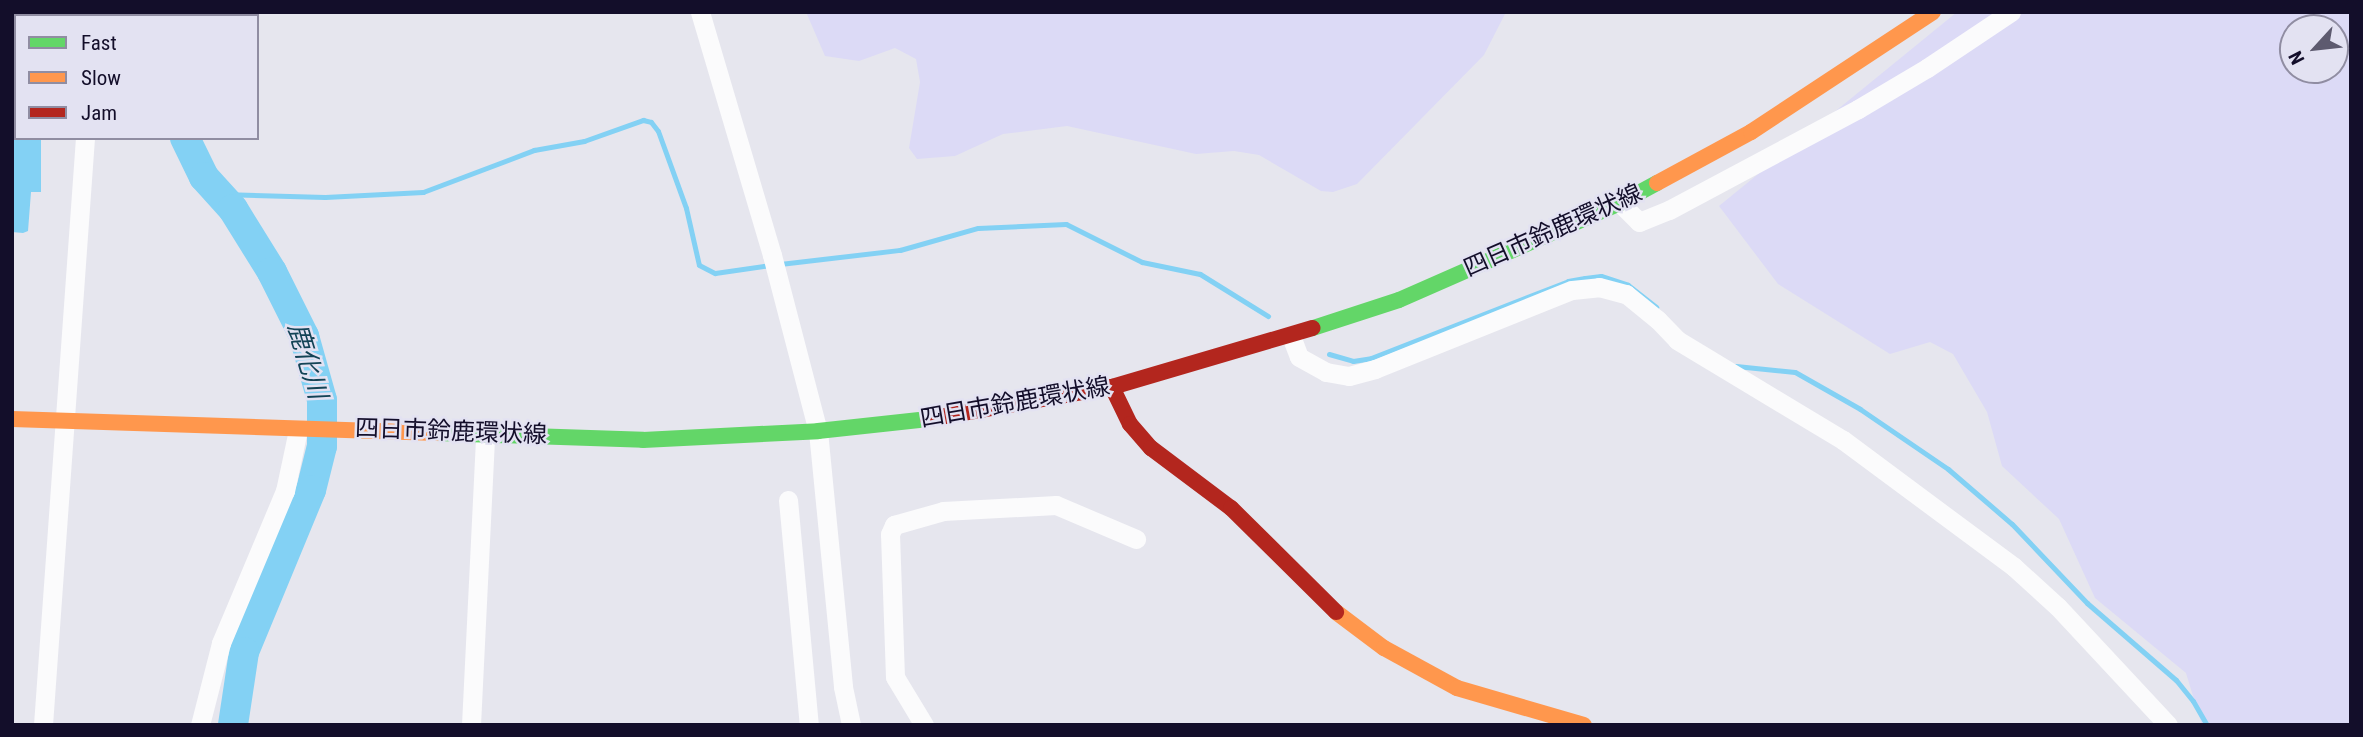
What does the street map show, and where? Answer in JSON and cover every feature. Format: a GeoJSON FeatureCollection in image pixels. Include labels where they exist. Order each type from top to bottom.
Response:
{"type":"FeatureCollection","features":[{"type":"Feature","properties":{"kind":"main road","name":"四日市鈴鹿環状線"},"geometry":{"type":"LineString","coordinates":[[12,419],[348,428],[643,440],[818,431],[914,421],[1112,387],[1291,336],[1399,300],[1620,203],[1751,132],[1933,12]]}},
{"type":"Feature","properties":{"kind":"main road"},"geometry":{"type":"LineString","coordinates":[[1112,387],[1130,424],[1151,447],[1231,508],[1323,602],[1384,648],[1457,688],[1584,725]]}},
{"type":"Feature","properties":{"kind":"street"},"geometry":{"type":"LineString","coordinates":[[699,12],[774,263],[818,431],[843,687],[851,725]]}},
{"type":"Feature","properties":{"kind":"street"},"geometry":{"type":"LineString","coordinates":[[1620,203],[1639,222],[1670,210],[1858,109],[2011,12]]}},
{"type":"Feature","properties":{"kind":"street"},"geometry":{"type":"LineString","coordinates":[[43,725],[85,140]]}},
{"type":"Feature","properties":{"kind":"street"},"geometry":{"type":"LineString","coordinates":[[1291,336],[1299,357],[1326,372],[1349,376],[1375,369],[1572,290],[1599,287],[1626,294],[1677,340],[1729,374],[1843,440],[2014,567],[2058,607],[2168,725]]}},
{"type":"Feature","properties":{"kind":"street"},"geometry":{"type":"LineString","coordinates":[[200,725],[221,643],[285,491],[301,428]]}},
{"type":"Feature","properties":{"kind":"street"},"geometry":{"type":"LineString","coordinates":[[471,725],[485,435]]}},
{"type":"Feature","properties":{"kind":"street"},"geometry":{"type":"LineString","coordinates":[[788,500],[809,725]]}},
{"type":"Feature","properties":{"kind":"street"},"geometry":{"type":"LineString","coordinates":[[924,725],[895,677],[890,534],[894,525],[943,511],[1056,505],[1136,539]]}},
{"type":"Feature","properties":{"kind":"shaded area"},"geometry":{"type":"Polygon","coordinates":[[[806,12],[1506,12],[1484,55],[1357,184],[1333,192],[1321,191],[1259,155],[1234,151],[1196,154],[1067,126],[1003,134],[955,156],[917,159],[909,148],[920,82],[916,59],[895,48],[859,61],[825,56],[806,12]]]}},
{"type":"Feature","properties":{"kind":"shaded area"},"geometry":{"type":"Polygon","coordinates":[[[1957,12],[2351,12],[2351,725],[2202,725],[2186,673],[2095,598],[2059,519],[2002,466],[1987,412],[1953,354],[1930,342],[1890,354],[1778,284],[1719,206],[1957,12]]]}},
{"type":"Feature","properties":{"kind":"water"},"geometry":{"type":"Polygon","coordinates":[[[14,47],[14,140],[41,140],[41,192],[31,192],[28,231],[12,232],[14,47]]]}},
{"type":"Feature","properties":{"kind":"waterway"},"geometry":{"type":"LineString","coordinates":[[221,194],[325,197],[423,192],[534,150],[584,141],[643,120],[651,122],[658,131],[686,208],[699,265],[715,273],[770,265]]}},
{"type":"Feature","properties":{"kind":"waterway","name":"鹿化川"},"geometry":{"type":"LineString","coordinates":[[186,140],[204,177],[233,209],[272,272],[304,336],[322,400],[322,446],[311,490],[244,652],[233,725]]}},
{"type":"Feature","properties":{"kind":"waterway"},"geometry":{"type":"LineString","coordinates":[[780,264],[900,250],[978,228],[1066,224],[1142,262],[1200,274],[1268,316]]}},
{"type":"Feature","properties":{"kind":"waterway"},"geometry":{"type":"LineString","coordinates":[[1329,354],[1353,361],[1371,358],[1568,281],[1585,278],[1601,276],[1628,285],[1656,307]]}},
{"type":"Feature","properties":{"kind":"waterway"},"geometry":{"type":"LineString","coordinates":[[1736,366],[1795,372],[1860,409],[1948,469],[2012,524],[2087,603],[2176,680],[2207,725]]}},
{"type":"Feature","properties":{"kind":"traffic: fast"},"geometry":{"type":"LineString","coordinates":[[1313,328],[1399,300],[1620,203],[1657,183]]}},
{"type":"Feature","properties":{"kind":"traffic: fast"},"geometry":{"type":"LineString","coordinates":[[437,433],[643,440],[818,431],[928,419]]}},
{"type":"Feature","properties":{"kind":"traffic: slow"},"geometry":{"type":"LineString","coordinates":[[1657,183],[1751,132],[1933,12]]}},
{"type":"Feature","properties":{"kind":"traffic: slow"},"geometry":{"type":"LineString","coordinates":[[12,419],[437,433]]}},
{"type":"Feature","properties":{"kind":"traffic: slow"},"geometry":{"type":"LineString","coordinates":[[1336,612],[1384,648],[1457,688],[1584,725]]}},
{"type":"Feature","properties":{"kind":"traffic: jam"},"geometry":{"type":"LineString","coordinates":[[928,419],[1112,387],[1313,328]]}},
{"type":"Feature","properties":{"kind":"traffic: jam"},"geometry":{"type":"LineString","coordinates":[[1112,387],[1130,424],[1151,448],[1231,508],[1336,612]]}}]}
